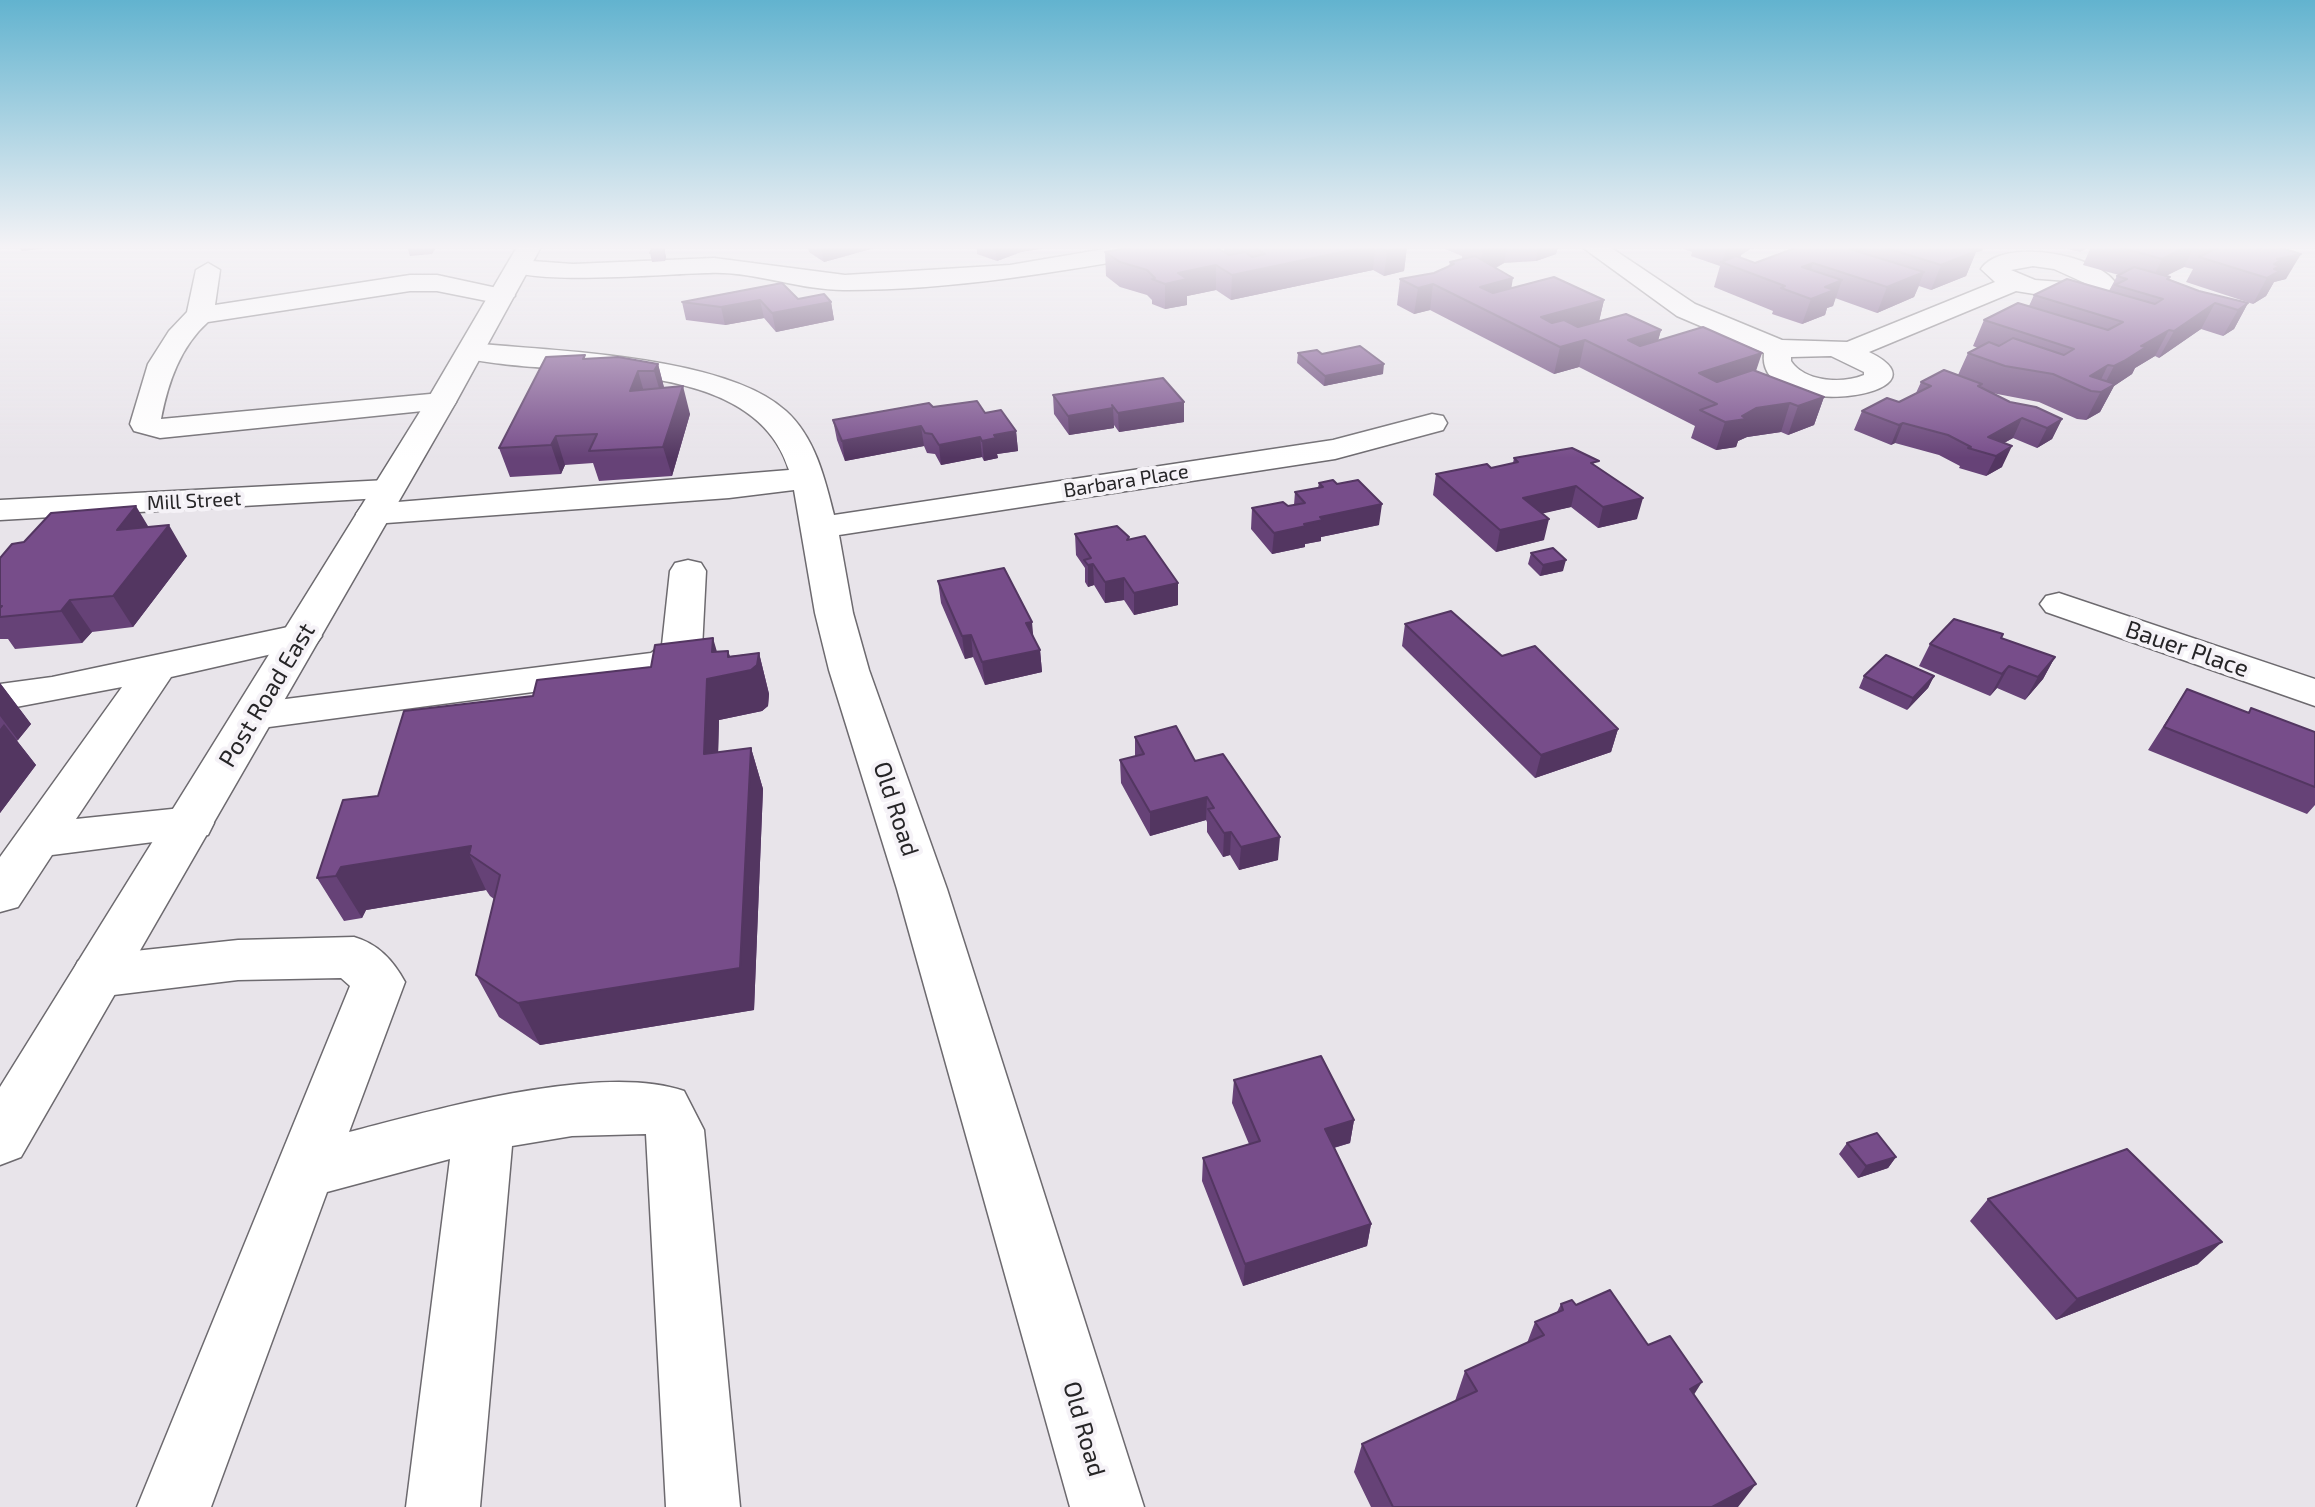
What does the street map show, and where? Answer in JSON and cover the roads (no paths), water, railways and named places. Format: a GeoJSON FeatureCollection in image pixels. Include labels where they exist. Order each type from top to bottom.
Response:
{"type":"FeatureCollection","features":[{"type":"Feature","properties":{"kind":"street"},"geometry":{"type":"LineString","coordinates":[[197,317],[188,324],[150,390],[145,424],[160,429],[441,402]]}},
{"type":"Feature","properties":{"kind":"street","name":"Post Road East"},"geometry":{"type":"LineString","coordinates":[[0,1139],[490,317]]}},
{"type":"Feature","properties":{"kind":"street"},"geometry":{"type":"LineString","coordinates":[[1703,317],[1778,349],[1836,347],[1848,351],[1879,368],[1878,380],[1856,389],[1823,388],[1793,378],[1779,368],[1775,357],[1778,349]]}},
{"type":"Feature","properties":{"kind":"street"},"geometry":{"type":"LineString","coordinates":[[1848,351],[1930,317]]}},
{"type":"Feature","properties":{"kind":"street","name":"Old Road"},"geometry":{"type":"LineString","coordinates":[[471,351],[657,373],[727,389],[762,406],[786,428],[808,478],[840,640],[1007,1166],[1107,1507]]}},
{"type":"Feature","properties":{"kind":"street","name":"Barbara Place"},"geometry":{"type":"LineString","coordinates":[[817,528],[1335,449],[1432,423]]}},
{"type":"Feature","properties":{"kind":"street","name":"Mill Street"},"geometry":{"type":"LineString","coordinates":[[0,510],[380,502],[729,488],[808,478]]}},
{"type":"Feature","properties":{"kind":"street"},"geometry":{"type":"LineString","coordinates":[[45,543],[76,507]]}},
{"type":"Feature","properties":{"kind":"street"},"geometry":{"type":"LineString","coordinates":[[254,716],[662,664],[682,649],[688,571]]}},
{"type":"Feature","properties":{"kind":"street","name":"Bauer Place"},"geometry":{"type":"LineString","coordinates":[[2059,604],[2315,693]]}},
{"type":"Feature","properties":{"kind":"street"},"geometry":{"type":"LineString","coordinates":[[0,697],[52,690],[302,636]]}},
{"type":"Feature","properties":{"kind":"street"},"geometry":{"type":"LineString","coordinates":[[0,894],[158,666]]}},
{"type":"Feature","properties":{"kind":"street"},"geometry":{"type":"LineString","coordinates":[[38,840],[191,823]]}},
{"type":"Feature","properties":{"kind":"street"},"geometry":{"type":"LineString","coordinates":[[97,976],[238,960],[354,957],[378,982],[174,1507]]}},
{"type":"Feature","properties":{"kind":"street"},"geometry":{"type":"LineString","coordinates":[[304,1171],[484,1126],[617,1106],[663,1109],[675,1130],[703,1507]]}},
{"type":"Feature","properties":{"kind":"street"},"geometry":{"type":"LineString","coordinates":[[443,1507],[484,1126]]}}]}
